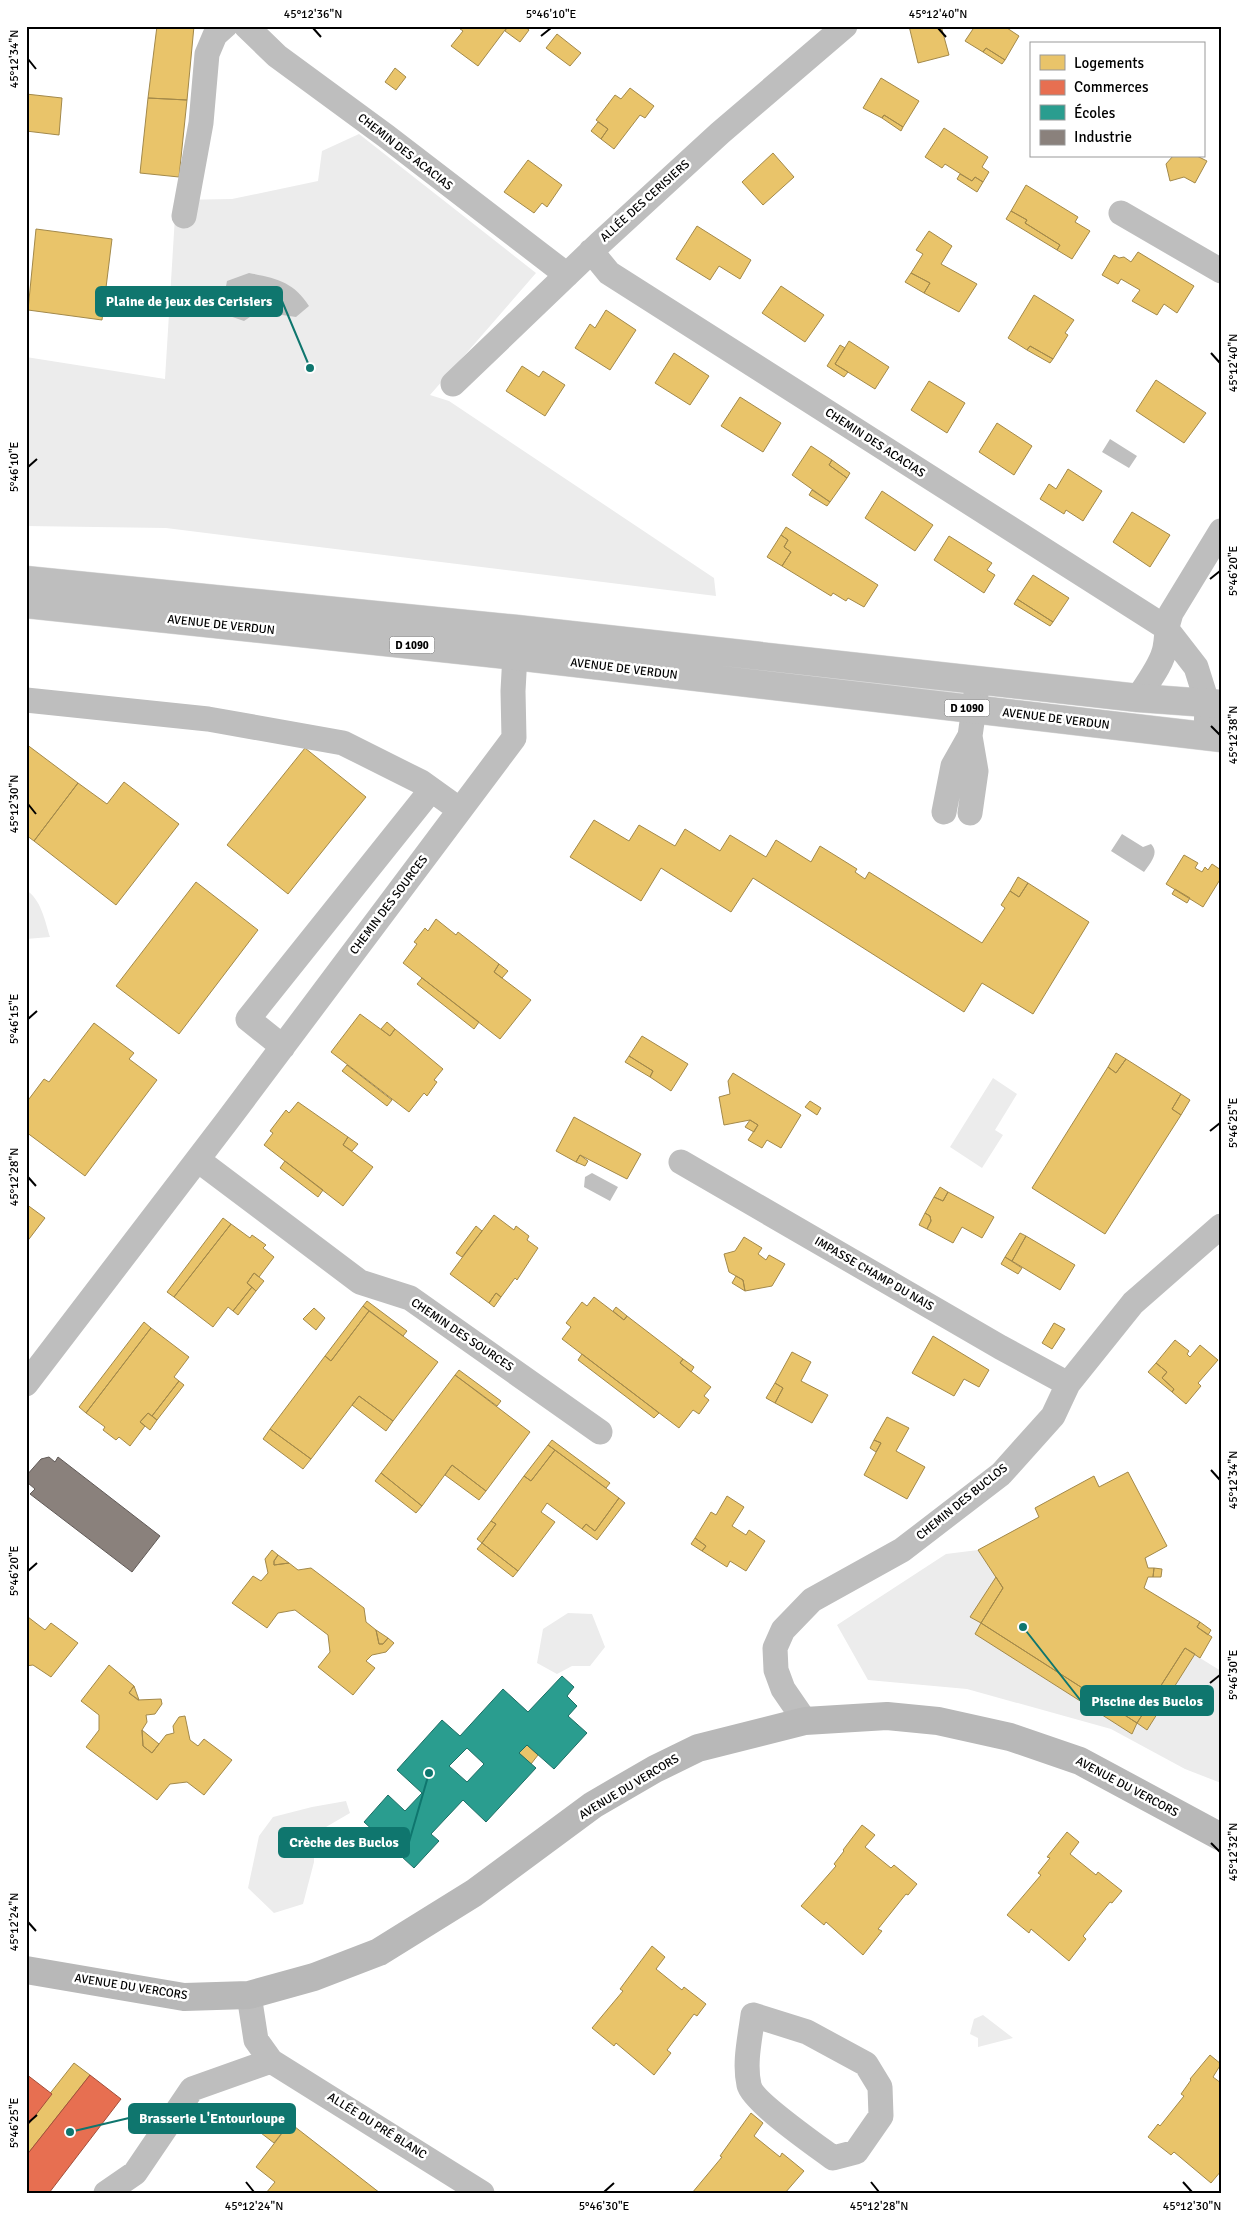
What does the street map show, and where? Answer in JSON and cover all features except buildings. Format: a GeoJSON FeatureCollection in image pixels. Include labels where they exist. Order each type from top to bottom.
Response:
{"type":"FeatureCollection","features":[{"type":"Feature","properties":{"kind":"main road","name":"AVENUE DE VERDUN"},"geometry":{"type":"LineString","coordinates":[[26,580],[517,629],[1138,698],[1214,703]]}},
{"type":"Feature","properties":{"kind":"main road","name":"AVENUE DE VERDUN"},"geometry":{"type":"LineString","coordinates":[[26,604],[515,656],[1214,737]]}},
{"type":"Feature","properties":{"kind":"street","name":"ALLÉE DES CERISIERS"},"geometry":{"type":"LineString","coordinates":[[453,384],[591,251],[720,133],[845,26]]}},
{"type":"Feature","properties":{"kind":"street","name":"CHEMIN DES ACACIAS"},"geometry":{"type":"LineString","coordinates":[[238,27],[386,136],[567,275]]}},
{"type":"Feature","properties":{"kind":"street"},"geometry":{"type":"LineString","coordinates":[[184,216],[201,123],[207,54],[215,35],[238,27]]}},
{"type":"Feature","properties":{"kind":"street"},"geometry":{"type":"LineString","coordinates":[[1121,213],[1221,271]]}},
{"type":"Feature","properties":{"kind":"street","name":"CHEMIN DES ACACIAS"},"geometry":{"type":"LineString","coordinates":[[591,251],[609,273],[1165,627],[1196,667],[1214,703],[1214,737]]}},
{"type":"Feature","properties":{"kind":"street"},"geometry":{"type":"LineString","coordinates":[[1138,698],[1160,662],[1165,649],[1165,627],[1171,613],[1221,530]]}},
{"type":"Feature","properties":{"kind":"street","name":"CHEMIN DES SOURCES"},"geometry":{"type":"LineString","coordinates":[[26,1384],[198,1160],[514,738],[517,629]]}},
{"type":"Feature","properties":{"kind":"street"},"geometry":{"type":"LineString","coordinates":[[944,812],[953,766],[970,736],[978,680]]}},
{"type":"Feature","properties":{"kind":"street"},"geometry":{"type":"LineString","coordinates":[[26,700],[208,719],[343,743],[431,790],[460,810]]}},
{"type":"Feature","properties":{"kind":"street"},"geometry":{"type":"LineString","coordinates":[[970,736],[976,771],[970,813]]}},
{"type":"Feature","properties":{"kind":"street"},"geometry":{"type":"LineString","coordinates":[[283,1046],[248,1019],[431,790]]}},
{"type":"Feature","properties":{"kind":"street","name":"CHEMIN DES SOURCES"},"geometry":{"type":"LineString","coordinates":[[198,1160],[360,1282],[410,1298],[600,1432]]}},
{"type":"Feature","properties":{"kind":"street","name":"IMPASSE CHAMP DU NAIS"},"geometry":{"type":"LineString","coordinates":[[681,1162],[1068,1384]]}},
{"type":"Feature","properties":{"kind":"street","name":"CHEMIN DES BUCLOS"},"geometry":{"type":"LineString","coordinates":[[805,1721],[783,1689],[776,1670],[775,1648],[783,1630],[812,1600],[902,1550],[1001,1474],[1053,1416],[1068,1384],[1133,1303],[1221,1226]]}},
{"type":"Feature","properties":{"kind":"street","name":"AVENUE DU VERCORS"},"geometry":{"type":"LineString","coordinates":[[26,1970],[184,1997],[249,1994],[314,1977],[380,1952],[474,1893],[593,1806],[655,1769],[698,1748],[805,1721],[887,1716],[938,1721],[1010,1737],[1080,1760],[1221,1837]]}},
{"type":"Feature","properties":{"kind":"street","name":"ALLÉE DU PRÉ BLANC"},"geometry":{"type":"LineString","coordinates":[[249,1994],[256,2040],[271,2060],[482,2193]]}},
{"type":"Feature","properties":{"kind":"street"},"geometry":{"type":"LineString","coordinates":[[753,2015],[807,2032],[866,2064],[880,2087],[881,2116],[856,2152],[833,2158],[767,2107],[749,2088],[747,2068],[753,2015]]}},
{"type":"Feature","properties":{"kind":"street"},"geometry":{"type":"LineString","coordinates":[[106,2193],[135,2173],[192,2089],[271,2060]]}},
{"type":"Feature","properties":{"kind":"shaded area"},"geometry":{"type":"Polygon","coordinates":[[[359,134],[536,273],[430,395],[449,401],[714,578],[716,596],[166,528],[26,526],[26,357],[165,379],[176,200],[232,199],[318,181],[322,151],[359,134]]]}},
{"type":"Feature","properties":{"kind":"shaded area"},"geometry":{"type":"Polygon","coordinates":[[[249,273],[284,282],[297,291],[309,306],[296,317],[282,315],[265,307],[244,321],[221,313],[227,281],[249,273]]]}},
{"type":"Feature","properties":{"kind":"shaded area"},"geometry":{"type":"Polygon","coordinates":[[[1110,439],[1137,456],[1129,468],[1102,452],[1110,439]]]}},
{"type":"Feature","properties":{"kind":"shaded area"},"geometry":{"type":"Polygon","coordinates":[[[1122,834],[1143,847],[1151,844],[1154,847],[1153,858],[1144,872],[1111,851],[1122,834]]]}},
{"type":"Feature","properties":{"kind":"shaded area"},"geometry":{"type":"Polygon","coordinates":[[[26,890],[39,905],[50,937],[26,939],[26,890]]]}},
{"type":"Feature","properties":{"kind":"shaded area"},"geometry":{"type":"Polygon","coordinates":[[[993,1078],[1017,1094],[995,1130],[1003,1135],[982,1168],[950,1147],[993,1078]]]}},
{"type":"Feature","properties":{"kind":"shaded area"},"geometry":{"type":"Polygon","coordinates":[[[592,1173],[618,1187],[610,1201],[584,1187],[585,1177],[592,1173]]]}},
{"type":"Feature","properties":{"kind":"shaded area"},"geometry":{"type":"Polygon","coordinates":[[[1128,1472],[1167,1546],[1146,1558],[1148,1568],[1162,1569],[1161,1577],[1148,1577],[1144,1588],[1211,1630],[1208,1635],[1212,1637],[1200,1658],[1221,1671],[1221,1783],[1185,1769],[1111,1729],[967,1689],[868,1680],[837,1625],[946,1554],[978,1550],[1039,1517],[1035,1508],[1094,1476],[1100,1487],[1128,1472]]]}},
{"type":"Feature","properties":{"kind":"shaded area"},"geometry":{"type":"Polygon","coordinates":[[[568,1613],[592,1614],[605,1647],[590,1666],[572,1666],[557,1674],[537,1663],[543,1629],[568,1613]]]}},
{"type":"Feature","properties":{"kind":"shaded area"},"geometry":{"type":"Polygon","coordinates":[[[346,1801],[350,1813],[314,1834],[314,1862],[303,1904],[274,1913],[248,1888],[259,1836],[273,1817],[346,1801]]]}},
{"type":"Feature","properties":{"kind":"shaded area"},"geometry":{"type":"Polygon","coordinates":[[[983,2015],[1013,2038],[978,2047],[978,2038],[970,2034],[974,2019],[983,2015]]]}},
{"type":"Feature","properties":{"kind":"place","name":"Plaine de jeux des Cerisiers"},"geometry":{"type":"Point","coordinates":[310,368]}},
{"type":"Feature","properties":{"kind":"place","name":"Piscine des Buclos"},"geometry":{"type":"Point","coordinates":[1023,1627]}},
{"type":"Feature","properties":{"kind":"place","name":"Crèche des Buclos"},"geometry":{"type":"Point","coordinates":[429,1773]}},
{"type":"Feature","properties":{"kind":"place","name":"Brasserie L'Entourloupe"},"geometry":{"type":"Point","coordinates":[70,2132]}}]}
